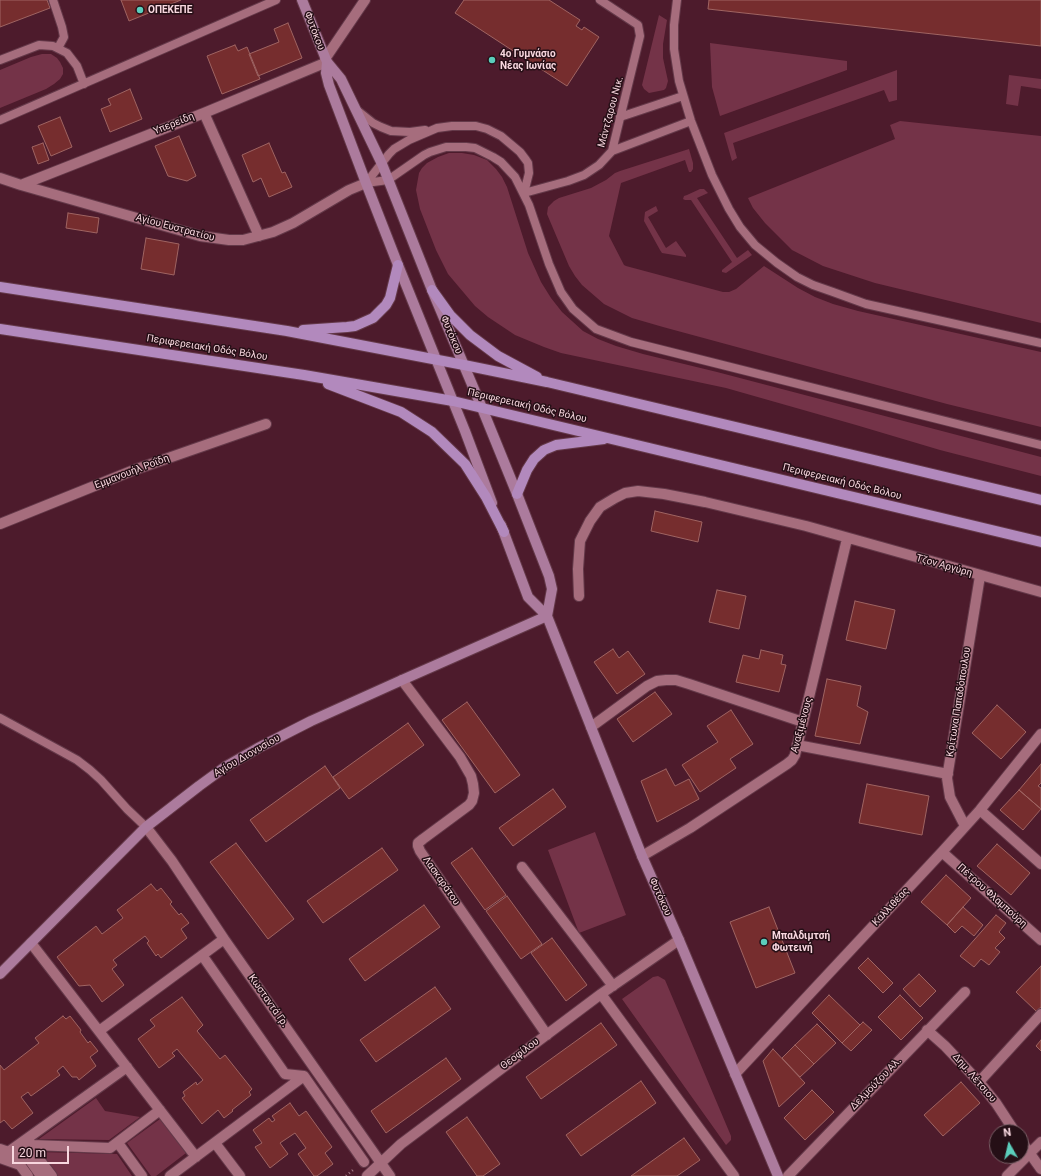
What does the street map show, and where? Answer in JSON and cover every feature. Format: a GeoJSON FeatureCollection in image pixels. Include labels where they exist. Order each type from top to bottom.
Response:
{"type":"FeatureCollection","features":[{"type":"Feature","properties":{"kind":"main road"},"geometry":{"type":"LineString","coordinates":[[287,331],[347,328],[373,318],[386,305],[390,298],[398,266]]}},
{"type":"Feature","properties":{"kind":"main road"},"geometry":{"type":"LineString","coordinates":[[0,287],[287,331],[436,359],[547,382],[1041,500]]}},
{"type":"Feature","properties":{"kind":"main road"},"geometry":{"type":"LineString","coordinates":[[432,290],[450,315],[470,335],[498,356],[547,382]]}},
{"type":"Feature","properties":{"kind":"main road","name":"Περιφερειακή Οδός Βόλου"},"geometry":{"type":"LineString","coordinates":[[0,329],[304,375],[453,401],[1041,542]]}},
{"type":"Feature","properties":{"kind":"main road"},"geometry":{"type":"LineString","coordinates":[[304,375],[401,412],[432,432],[465,464],[486,497],[504,532]]}},
{"type":"Feature","properties":{"kind":"main road"},"geometry":{"type":"LineString","coordinates":[[517,494],[524,475],[530,465],[544,450],[556,445],[611,439]]}},
{"type":"Feature","properties":{"kind":"street","name":"Φυτόκου"},"geometry":{"type":"LineString","coordinates":[[302,0],[326,61],[341,79],[358,111],[382,164],[432,290],[517,494],[549,576],[552,589],[546,616]]}},
{"type":"Feature","properties":{"kind":"street"},"geometry":{"type":"LineString","coordinates":[[326,61],[365,0]]}},
{"type":"Feature","properties":{"kind":"street","name":"Φυτόκου"},"geometry":{"type":"LineString","coordinates":[[326,61],[326,73],[329,85],[398,266],[453,401],[528,597],[546,616],[642,856],[778,1176]]}},
{"type":"Feature","properties":{"kind":"street","name":"Υπερείδη"},"geometry":{"type":"LineString","coordinates":[[21,185],[204,112],[326,61]]}},
{"type":"Feature","properties":{"kind":"street"},"geometry":{"type":"LineString","coordinates":[[204,112],[259,236]]}},
{"type":"Feature","properties":{"kind":"street","name":"Αγίου Ευστρατίου"},"geometry":{"type":"LineString","coordinates":[[0,178],[200,236],[229,240],[243,240],[273,232],[293,223],[349,190],[366,183]]}},
{"type":"Feature","properties":{"kind":"street","name":"Εμμανουήλ Ροΐδη"},"geometry":{"type":"LineString","coordinates":[[0,524],[134,470],[266,424]]}},
{"type":"Feature","properties":{"kind":"street","name":"Τζον Αργύρη"},"geometry":{"type":"LineString","coordinates":[[579,596],[578,569],[580,541],[586,527],[600,508],[626,493],[638,491],[664,494],[705,502],[806,526],[847,539],[1041,592]]}},
{"type":"Feature","properties":{"kind":"street","name":"Αναξιμένους"},"geometry":{"type":"LineString","coordinates":[[642,856],[690,828],[792,760],[795,755],[847,539]]}},
{"type":"Feature","properties":{"kind":"street","name":"Κρίτωνα Παπαδόπουλου"},"geometry":{"type":"LineString","coordinates":[[965,826],[949,793],[948,774],[980,576]]}},
{"type":"Feature","properties":{"kind":"street","name":"Αγίου Διονυσίου"},"geometry":{"type":"LineString","coordinates":[[0,974],[146,827],[224,768],[258,748],[311,721],[546,616]]}},
{"type":"Feature","properties":{"kind":"street","name":"Λασκαράτου"},"geometry":{"type":"LineString","coordinates":[[402,680],[460,757],[471,776],[474,793],[470,805],[418,843],[420,851],[547,1035]]}},
{"type":"Feature","properties":{"kind":"street"},"geometry":{"type":"LineString","coordinates":[[591,727],[647,686],[657,681],[666,680],[676,680],[803,722]]}},
{"type":"Feature","properties":{"kind":"street","name":"Καλλιθέας"},"geometry":{"type":"LineString","coordinates":[[735,1074],[980,810],[1037,746],[1041,734]]}},
{"type":"Feature","properties":{"kind":"street"},"geometry":{"type":"LineString","coordinates":[[797,745],[948,774]]}},
{"type":"Feature","properties":{"kind":"street"},"geometry":{"type":"LineString","coordinates":[[980,810],[1041,864]]}},
{"type":"Feature","properties":{"kind":"street","name":"Κωσταντά Γρ."},"geometry":{"type":"LineString","coordinates":[[146,827],[172,861],[224,939],[390,1176]]}},
{"type":"Feature","properties":{"kind":"street","name":"Πέτρου Φλαμπούρη"},"geometry":{"type":"LineString","coordinates":[[942,852],[1041,940]]}},
{"type":"Feature","properties":{"kind":"street"},"geometry":{"type":"LineString","coordinates":[[522,866],[613,986]]}},
{"type":"Feature","properties":{"kind":"street"},"geometry":{"type":"LineString","coordinates":[[99,1031],[224,939]]}},
{"type":"Feature","properties":{"kind":"street","name":"Θεοφίλου"},"geometry":{"type":"LineString","coordinates":[[367,1176],[401,1144],[601,994],[679,940]]}},
{"type":"Feature","properties":{"kind":"street"},"geometry":{"type":"LineString","coordinates":[[31,942],[196,1157]]}},
{"type":"Feature","properties":{"kind":"street"},"geometry":{"type":"LineString","coordinates":[[202,955],[285,1074],[304,1076],[364,1162]]}},
{"type":"Feature","properties":{"kind":"street","name":"Δελμούζου Αλ."},"geometry":{"type":"LineString","coordinates":[[788,1176],[964,992]]}},
{"type":"Feature","properties":{"kind":"street"},"geometry":{"type":"LineString","coordinates":[[601,994],[734,1176]]}},
{"type":"Feature","properties":{"kind":"street"},"geometry":{"type":"LineString","coordinates":[[979,1082],[1041,1014]]}},
{"type":"Feature","properties":{"kind":"street","name":"Δημ. Λέτσιου"},"geometry":{"type":"LineString","coordinates":[[927,1030],[946,1046],[979,1082],[996,1103],[1010,1124]]}},
{"type":"Feature","properties":{"kind":"street"},"geometry":{"type":"LineString","coordinates":[[2,1154],[26,1140],[127,1067]]}},
{"type":"Feature","properties":{"kind":"street"},"geometry":{"type":"LineString","coordinates":[[170,1176],[304,1076]]}},
{"type":"Feature","properties":{"kind":"street"},"geometry":{"type":"LineString","coordinates":[[26,1140],[32,1145],[110,1148],[160,1110]]}},
{"type":"Feature","properties":{"kind":"street"},"geometry":{"type":"LineString","coordinates":[[26,1140],[52,1176]]}},
{"type":"Feature","properties":{"kind":"street"},"geometry":{"type":"LineString","coordinates":[[1041,1142],[1029,1153],[1041,1169]]}},
{"type":"Feature","properties":{"kind":"street"},"geometry":{"type":"LineString","coordinates":[[118,1143],[142,1176]]}},
{"type":"Feature","properties":{"kind":"street"},"geometry":{"type":"LineString","coordinates":[[215,1143],[240,1176]]}},
{"type":"Feature","properties":{"kind":"street"},"geometry":{"type":"LineString","coordinates":[[2,1154],[20,1165],[28,1176]]}},
{"type":"Feature","properties":{"kind":"street"},"geometry":{"type":"LineString","coordinates":[[2,1154],[29,1159],[41,1176]]}},
{"type":"Feature","properties":{"kind":"street"},"geometry":{"type":"LineString","coordinates":[[1007,1176],[1018,1164]]}},
{"type":"Feature","properties":{"kind":"lane"},"geometry":{"type":"LineString","coordinates":[[53,0],[64,37],[58,48]]}},
{"type":"Feature","properties":{"kind":"lane"},"geometry":{"type":"LineString","coordinates":[[0,120],[84,84],[258,3],[276,0]]}},
{"type":"Feature","properties":{"kind":"lane","name":"Μάντζαρου Νικ."},"geometry":{"type":"LineString","coordinates":[[524,193],[584,175],[599,165],[612,151],[640,36],[638,25],[600,0]]}},
{"type":"Feature","properties":{"kind":"lane"},"geometry":{"type":"LineString","coordinates":[[677,0],[674,25],[674,49],[683,96],[712,175],[734,218],[755,245],[797,277],[813,285],[866,304],[1041,343]]}},
{"type":"Feature","properties":{"kind":"lane"},"geometry":{"type":"LineString","coordinates":[[0,60],[39,45],[54,46],[67,53],[77,66],[84,84]]}},
{"type":"Feature","properties":{"kind":"lane"},"geometry":{"type":"LineString","coordinates":[[620,118],[683,96]]}},
{"type":"Feature","properties":{"kind":"lane"},"geometry":{"type":"LineString","coordinates":[[358,111],[373,123],[391,130],[410,132],[452,126],[476,126],[487,128],[501,136],[520,152],[528,164],[529,173],[524,193]]}},
{"type":"Feature","properties":{"kind":"lane"},"geometry":{"type":"LineString","coordinates":[[612,151],[691,121]]}},
{"type":"Feature","properties":{"kind":"lane"},"geometry":{"type":"LineString","coordinates":[[366,183],[389,154],[417,136],[437,128]]}},
{"type":"Feature","properties":{"kind":"lane"},"geometry":{"type":"LineString","coordinates":[[366,183],[388,180],[424,155],[446,147],[466,147],[484,151],[501,162],[515,177],[524,193],[549,264],[561,292],[573,310],[596,329],[631,342],[1041,445]]}},
{"type":"Feature","properties":{"kind":"lane"},"geometry":{"type":"LineString","coordinates":[[0,718],[85,766],[101,780],[127,809],[146,827]]}},
{"type":"Feature","properties":{"kind":"shaded area"},"geometry":{"type":"Polygon","coordinates":[[[659,15],[667,20],[663,44],[663,58],[668,81],[664,90],[649,93],[642,85],[659,15]]]}},
{"type":"Feature","properties":{"kind":"shaded area"},"geometry":{"type":"Polygon","coordinates":[[[710,43],[847,61],[847,70],[720,116],[712,87],[710,43]]]}},
{"type":"Feature","properties":{"kind":"shaded area"},"geometry":{"type":"Polygon","coordinates":[[[42,54],[51,54],[60,62],[63,68],[63,74],[60,79],[46,89],[0,108],[0,70],[42,54]]]}},
{"type":"Feature","properties":{"kind":"shaded area"},"geometry":{"type":"Polygon","coordinates":[[[897,70],[897,100],[889,102],[884,90],[733,143],[737,158],[732,161],[724,133],[897,70]]]}},
{"type":"Feature","properties":{"kind":"shaded area"},"geometry":{"type":"Polygon","coordinates":[[[1009,75],[1041,79],[1041,89],[1021,86],[1018,106],[1006,104],[1009,75]]]}},
{"type":"Feature","properties":{"kind":"shaded area"},"geometry":{"type":"Polygon","coordinates":[[[900,121],[1041,136],[1041,323],[875,283],[823,266],[792,250],[765,223],[753,208],[748,198],[895,139],[890,125],[900,121]]]}},
{"type":"Feature","properties":{"kind":"shaded area"},"geometry":{"type":"Polygon","coordinates":[[[689,149],[693,163],[693,169],[691,172],[689,172],[685,160],[621,183],[609,236],[624,265],[723,292],[729,292],[736,289],[764,266],[798,288],[833,304],[1041,352],[1041,427],[947,404],[663,327],[632,318],[604,304],[582,285],[569,266],[547,214],[548,207],[559,198],[591,188],[615,173],[689,149]]]}},
{"type":"Feature","properties":{"kind":"shaded area"},"geometry":{"type":"Polygon","coordinates":[[[449,153],[474,155],[487,160],[496,169],[507,187],[528,253],[541,282],[562,312],[583,331],[616,346],[643,354],[1041,457],[1041,476],[940,450],[726,388],[561,353],[515,335],[488,317],[475,306],[448,274],[436,250],[420,209],[416,190],[419,173],[427,163],[449,153]]]}},
{"type":"Feature","properties":{"kind":"shaded area"},"geometry":{"type":"Polygon","coordinates":[[[700,189],[704,189],[708,193],[697,198],[737,258],[748,250],[752,255],[726,273],[722,272],[722,270],[732,262],[691,200],[683,199],[684,196],[700,189]]]}},
{"type":"Feature","properties":{"kind":"shaded area"},"geometry":{"type":"Polygon","coordinates":[[[656,206],[658,211],[648,217],[666,248],[676,241],[686,257],[662,253],[660,250],[644,221],[645,212],[656,206]]]}},
{"type":"Feature","properties":{"kind":"shaded area"},"geometry":{"type":"Polygon","coordinates":[[[595,832],[626,915],[579,933],[548,850],[595,832]]]}},
{"type":"Feature","properties":{"kind":"shaded area"},"geometry":{"type":"Polygon","coordinates":[[[658,976],[665,980],[731,1136],[731,1140],[726,1145],[622,999],[653,977],[658,976]]]}},
{"type":"Feature","properties":{"kind":"shaded area"},"geometry":{"type":"Polygon","coordinates":[[[96,1098],[105,1111],[140,1117],[109,1140],[39,1139],[96,1098]]]}},
{"type":"Feature","properties":{"kind":"shaded area"},"geometry":{"type":"Polygon","coordinates":[[[160,1119],[186,1153],[156,1176],[151,1176],[127,1143],[160,1119]]]}},
{"type":"Feature","properties":{"kind":"shaded area"},"geometry":{"type":"Polygon","coordinates":[[[38,1152],[117,1154],[132,1176],[57,1176],[38,1152]]]}},
{"type":"Feature","properties":{"kind":"building"},"geometry":{"type":"Polygon","coordinates":[[[0,0],[47,0],[50,8],[0,27],[0,0]]]}},
{"type":"Feature","properties":{"kind":"building","name":"ΟΠΕΚΕΠΕ"},"geometry":{"type":"Polygon","coordinates":[[[121,0],[181,0],[129,21],[121,0]]]}},
{"type":"Feature","properties":{"kind":"building"},"geometry":{"type":"Polygon","coordinates":[[[464,0],[549,0],[580,20],[576,26],[582,30],[584,27],[599,37],[567,86],[455,13],[464,0]]]}},
{"type":"Feature","properties":{"kind":"building"},"geometry":{"type":"Polygon","coordinates":[[[709,0],[1041,0],[1041,46],[708,9],[709,0]]]}},
{"type":"Feature","properties":{"kind":"building"},"geometry":{"type":"Polygon","coordinates":[[[288,23],[302,58],[258,76],[249,54],[279,42],[274,29],[288,23]]]}},
{"type":"Feature","properties":{"kind":"building"},"geometry":{"type":"Polygon","coordinates":[[[235,45],[238,51],[247,47],[260,79],[222,94],[207,56],[235,45]]]}},
{"type":"Feature","properties":{"kind":"building"},"geometry":{"type":"Polygon","coordinates":[[[130,89],[142,119],[110,132],[101,109],[111,105],[108,99],[130,89]]]}},
{"type":"Feature","properties":{"kind":"building"},"geometry":{"type":"Polygon","coordinates":[[[60,117],[72,147],[51,156],[38,126],[60,117]]]}},
{"type":"Feature","properties":{"kind":"building"},"geometry":{"type":"Polygon","coordinates":[[[179,136],[196,176],[187,181],[168,176],[155,146],[179,136]]]}},
{"type":"Feature","properties":{"kind":"building"},"geometry":{"type":"Polygon","coordinates":[[[43,143],[49,160],[38,164],[32,147],[43,143]]]}},
{"type":"Feature","properties":{"kind":"building"},"geometry":{"type":"Polygon","coordinates":[[[269,143],[282,173],[285,172],[292,187],[269,197],[261,178],[253,182],[242,155],[269,143]]]}},
{"type":"Feature","properties":{"kind":"building"},"geometry":{"type":"Polygon","coordinates":[[[68,213],[99,218],[97,233],[66,228],[68,213]]]}},
{"type":"Feature","properties":{"kind":"building"},"geometry":{"type":"Polygon","coordinates":[[[146,238],[179,244],[174,275],[141,269],[146,238]]]}},
{"type":"Feature","properties":{"kind":"building"},"geometry":{"type":"Polygon","coordinates":[[[655,511],[702,522],[698,542],[651,531],[655,511]]]}},
{"type":"Feature","properties":{"kind":"building"},"geometry":{"type":"Polygon","coordinates":[[[717,590],[746,596],[739,629],[709,622],[717,590]]]}},
{"type":"Feature","properties":{"kind":"building"},"geometry":{"type":"Polygon","coordinates":[[[855,601],[895,610],[886,649],[846,640],[855,601]]]}},
{"type":"Feature","properties":{"kind":"building"},"geometry":{"type":"Polygon","coordinates":[[[613,649],[619,658],[628,651],[645,674],[617,694],[594,662],[613,649]]]}},
{"type":"Feature","properties":{"kind":"building"},"geometry":{"type":"Polygon","coordinates":[[[761,650],[783,655],[781,664],[786,665],[779,692],[736,682],[743,655],[759,659],[761,650]]]}},
{"type":"Feature","properties":{"kind":"building"},"geometry":{"type":"Polygon","coordinates":[[[827,679],[861,686],[857,706],[868,712],[860,744],[815,736],[827,679]]]}},
{"type":"Feature","properties":{"kind":"building"},"geometry":{"type":"Polygon","coordinates":[[[655,692],[672,714],[633,742],[617,719],[655,692]]]}},
{"type":"Feature","properties":{"kind":"building"},"geometry":{"type":"Polygon","coordinates":[[[467,702],[520,775],[495,793],[442,720],[467,702]]]}},
{"type":"Feature","properties":{"kind":"building"},"geometry":{"type":"Polygon","coordinates":[[[997,705],[1026,732],[1001,759],[972,733],[997,705]]]}},
{"type":"Feature","properties":{"kind":"building"},"geometry":{"type":"Polygon","coordinates":[[[731,710],[753,744],[730,759],[736,768],[700,792],[682,765],[718,742],[707,726],[731,710]]]}},
{"type":"Feature","properties":{"kind":"building"},"geometry":{"type":"Polygon","coordinates":[[[408,723],[424,745],[349,799],[333,777],[408,723]]]}},
{"type":"Feature","properties":{"kind":"building"},"geometry":{"type":"Polygon","coordinates":[[[1041,764],[1041,783],[1038,786],[1041,788],[1041,809],[1019,790],[1041,764]]]}},
{"type":"Feature","properties":{"kind":"building"},"geometry":{"type":"Polygon","coordinates":[[[325,766],[340,788],[266,842],[250,820],[325,766]]]}},
{"type":"Feature","properties":{"kind":"building"},"geometry":{"type":"Polygon","coordinates":[[[666,769],[675,786],[689,779],[699,799],[657,822],[641,781],[666,769]]]}},
{"type":"Feature","properties":{"kind":"building"},"geometry":{"type":"Polygon","coordinates":[[[867,784],[929,796],[922,835],[859,823],[867,784]]]}},
{"type":"Feature","properties":{"kind":"building"},"geometry":{"type":"Polygon","coordinates":[[[553,789],[566,807],[513,846],[499,828],[553,789]]]}},
{"type":"Feature","properties":{"kind":"building"},"geometry":{"type":"Polygon","coordinates":[[[1019,790],[1041,809],[1023,830],[1000,810],[1019,790]]]}},
{"type":"Feature","properties":{"kind":"building"},"geometry":{"type":"Polygon","coordinates":[[[236,843],[294,919],[268,939],[210,862],[236,843]]]}},
{"type":"Feature","properties":{"kind":"building"},"geometry":{"type":"Polygon","coordinates":[[[997,844],[1030,873],[1011,895],[977,866],[997,844]]]}},
{"type":"Feature","properties":{"kind":"building"},"geometry":{"type":"Polygon","coordinates":[[[382,848],[398,870],[323,923],[307,901],[382,848]]]}},
{"type":"Feature","properties":{"kind":"building"},"geometry":{"type":"Polygon","coordinates":[[[472,848],[506,895],[485,910],[451,863],[472,848]]]}},
{"type":"Feature","properties":{"kind":"building"},"geometry":{"type":"Polygon","coordinates":[[[946,875],[971,898],[947,925],[921,902],[946,875]]]}},
{"type":"Feature","properties":{"kind":"building"},"geometry":{"type":"Polygon","coordinates":[[[151,884],[157,891],[161,888],[172,902],[170,904],[179,915],[181,913],[189,923],[181,929],[187,938],[161,958],[158,954],[156,956],[147,943],[149,941],[145,936],[113,960],[117,965],[112,969],[124,985],[102,1002],[90,985],[79,986],[57,957],[96,926],[102,934],[123,918],[117,910],[151,884]]]}},
{"type":"Feature","properties":{"kind":"building"},"geometry":{"type":"Polygon","coordinates":[[[507,896],[542,944],[521,959],[486,911],[507,896]]]}},
{"type":"Feature","properties":{"kind":"building"},"geometry":{"type":"Polygon","coordinates":[[[424,905],[440,927],[365,981],[349,959],[424,905]]]}},
{"type":"Feature","properties":{"kind":"building"},"geometry":{"type":"Polygon","coordinates":[[[769,907],[795,973],[756,988],[730,922],[769,907]]]}},
{"type":"Feature","properties":{"kind":"building"},"geometry":{"type":"Polygon","coordinates":[[[963,907],[983,925],[974,936],[962,926],[955,933],[947,925],[963,907]]]}},
{"type":"Feature","properties":{"kind":"building"},"geometry":{"type":"Polygon","coordinates":[[[996,915],[1006,923],[999,932],[1005,938],[995,948],[1000,952],[989,965],[981,959],[974,967],[960,956],[996,915]]]}},
{"type":"Feature","properties":{"kind":"building"},"geometry":{"type":"Polygon","coordinates":[[[552,938],[587,985],[566,1001],[531,953],[552,938]]]}},
{"type":"Feature","properties":{"kind":"building"},"geometry":{"type":"Polygon","coordinates":[[[868,958],[893,983],[883,993],[858,968],[868,958]]]}},
{"type":"Feature","properties":{"kind":"building"},"geometry":{"type":"Polygon","coordinates":[[[1041,966],[1041,1007],[1036,1011],[1016,992],[1041,966]]]}},
{"type":"Feature","properties":{"kind":"building"},"geometry":{"type":"Polygon","coordinates":[[[919,974],[936,991],[920,1007],[903,989],[919,974]]]}},
{"type":"Feature","properties":{"kind":"building"},"geometry":{"type":"Polygon","coordinates":[[[435,987],[451,1009],[376,1062],[360,1040],[435,987]]]}},
{"type":"Feature","properties":{"kind":"building"},"geometry":{"type":"Polygon","coordinates":[[[829,995],[860,1025],[842,1043],[812,1013],[829,995]]]}},
{"type":"Feature","properties":{"kind":"building"},"geometry":{"type":"Polygon","coordinates":[[[900,995],[923,1018],[901,1040],[878,1017],[900,995]]]}},
{"type":"Feature","properties":{"kind":"building"},"geometry":{"type":"Polygon","coordinates":[[[182,997],[203,1025],[197,1031],[220,1059],[225,1055],[252,1089],[249,1092],[251,1095],[224,1118],[218,1110],[202,1124],[182,1098],[185,1096],[183,1092],[196,1082],[197,1085],[203,1080],[177,1049],[172,1053],[175,1056],[159,1068],[138,1039],[155,1026],[150,1020],[182,997]]]}},
{"type":"Feature","properties":{"kind":"building"},"geometry":{"type":"Polygon","coordinates":[[[63,1016],[66,1019],[70,1016],[81,1030],[80,1032],[88,1043],[90,1041],[98,1051],[90,1057],[96,1066],[79,1080],[77,1077],[72,1077],[63,1066],[57,1071],[60,1075],[31,1096],[28,1092],[21,1097],[33,1113],[12,1129],[4,1120],[0,1123],[0,1065],[4,1070],[39,1043],[35,1038],[63,1016]]]}},
{"type":"Feature","properties":{"kind":"building"},"geometry":{"type":"Polygon","coordinates":[[[863,1022],[872,1030],[851,1051],[842,1043],[863,1022]]]}},
{"type":"Feature","properties":{"kind":"building"},"geometry":{"type":"Polygon","coordinates":[[[601,1023],[617,1045],[541,1099],[526,1077],[601,1023]]]}},
{"type":"Feature","properties":{"kind":"building"},"geometry":{"type":"Polygon","coordinates":[[[817,1024],[836,1043],[814,1064],[795,1045],[817,1024]]]}},
{"type":"Feature","properties":{"kind":"building"},"geometry":{"type":"Polygon","coordinates":[[[1041,1040],[1041,1051],[1036,1046],[1041,1040]]]}},
{"type":"Feature","properties":{"kind":"building"},"geometry":{"type":"Polygon","coordinates":[[[795,1045],[814,1064],[800,1077],[782,1058],[795,1045]]]}},
{"type":"Feature","properties":{"kind":"building"},"geometry":{"type":"Polygon","coordinates":[[[773,1049],[805,1083],[779,1107],[763,1061],[773,1049]]]}},
{"type":"Feature","properties":{"kind":"building"},"geometry":{"type":"Polygon","coordinates":[[[446,1058],[461,1079],[386,1133],[371,1111],[446,1058]]]}},
{"type":"Feature","properties":{"kind":"building"},"geometry":{"type":"Polygon","coordinates":[[[641,1081],[656,1103],[581,1156],[566,1135],[641,1081]]]}},
{"type":"Feature","properties":{"kind":"building"},"geometry":{"type":"Polygon","coordinates":[[[961,1082],[980,1103],[943,1136],[924,1115],[961,1082]]]}},
{"type":"Feature","properties":{"kind":"building"},"geometry":{"type":"Polygon","coordinates":[[[812,1090],[834,1112],[805,1140],[784,1118],[812,1090]]]}},
{"type":"Feature","properties":{"kind":"building"},"geometry":{"type":"Polygon","coordinates":[[[290,1103],[299,1116],[306,1111],[332,1147],[325,1153],[333,1164],[317,1176],[314,1176],[298,1154],[306,1148],[295,1133],[280,1143],[288,1154],[270,1168],[255,1147],[262,1143],[253,1130],[269,1118],[272,1122],[275,1120],[272,1116],[290,1103]]]}},
{"type":"Feature","properties":{"kind":"building"},"geometry":{"type":"Polygon","coordinates":[[[467,1117],[500,1164],[483,1176],[477,1176],[446,1132],[467,1117]]]}},
{"type":"Feature","properties":{"kind":"building"},"geometry":{"type":"Polygon","coordinates":[[[684,1138],[700,1160],[677,1176],[631,1176],[684,1138]]]}},
{"type":"Feature","properties":{"kind":"place","name":"ΟΠΕΚΕΠΕ"},"geometry":{"type":"Point","coordinates":[140,10]}},
{"type":"Feature","properties":{"kind":"place","name":"4ο Γυμνάσιο Νέας Ιωνίας"},"geometry":{"type":"Point","coordinates":[492,60]}},
{"type":"Feature","properties":{"kind":"place","name":"Μπαλδιμτσή Φωτεινή"},"geometry":{"type":"Point","coordinates":[764,942]}}]}
